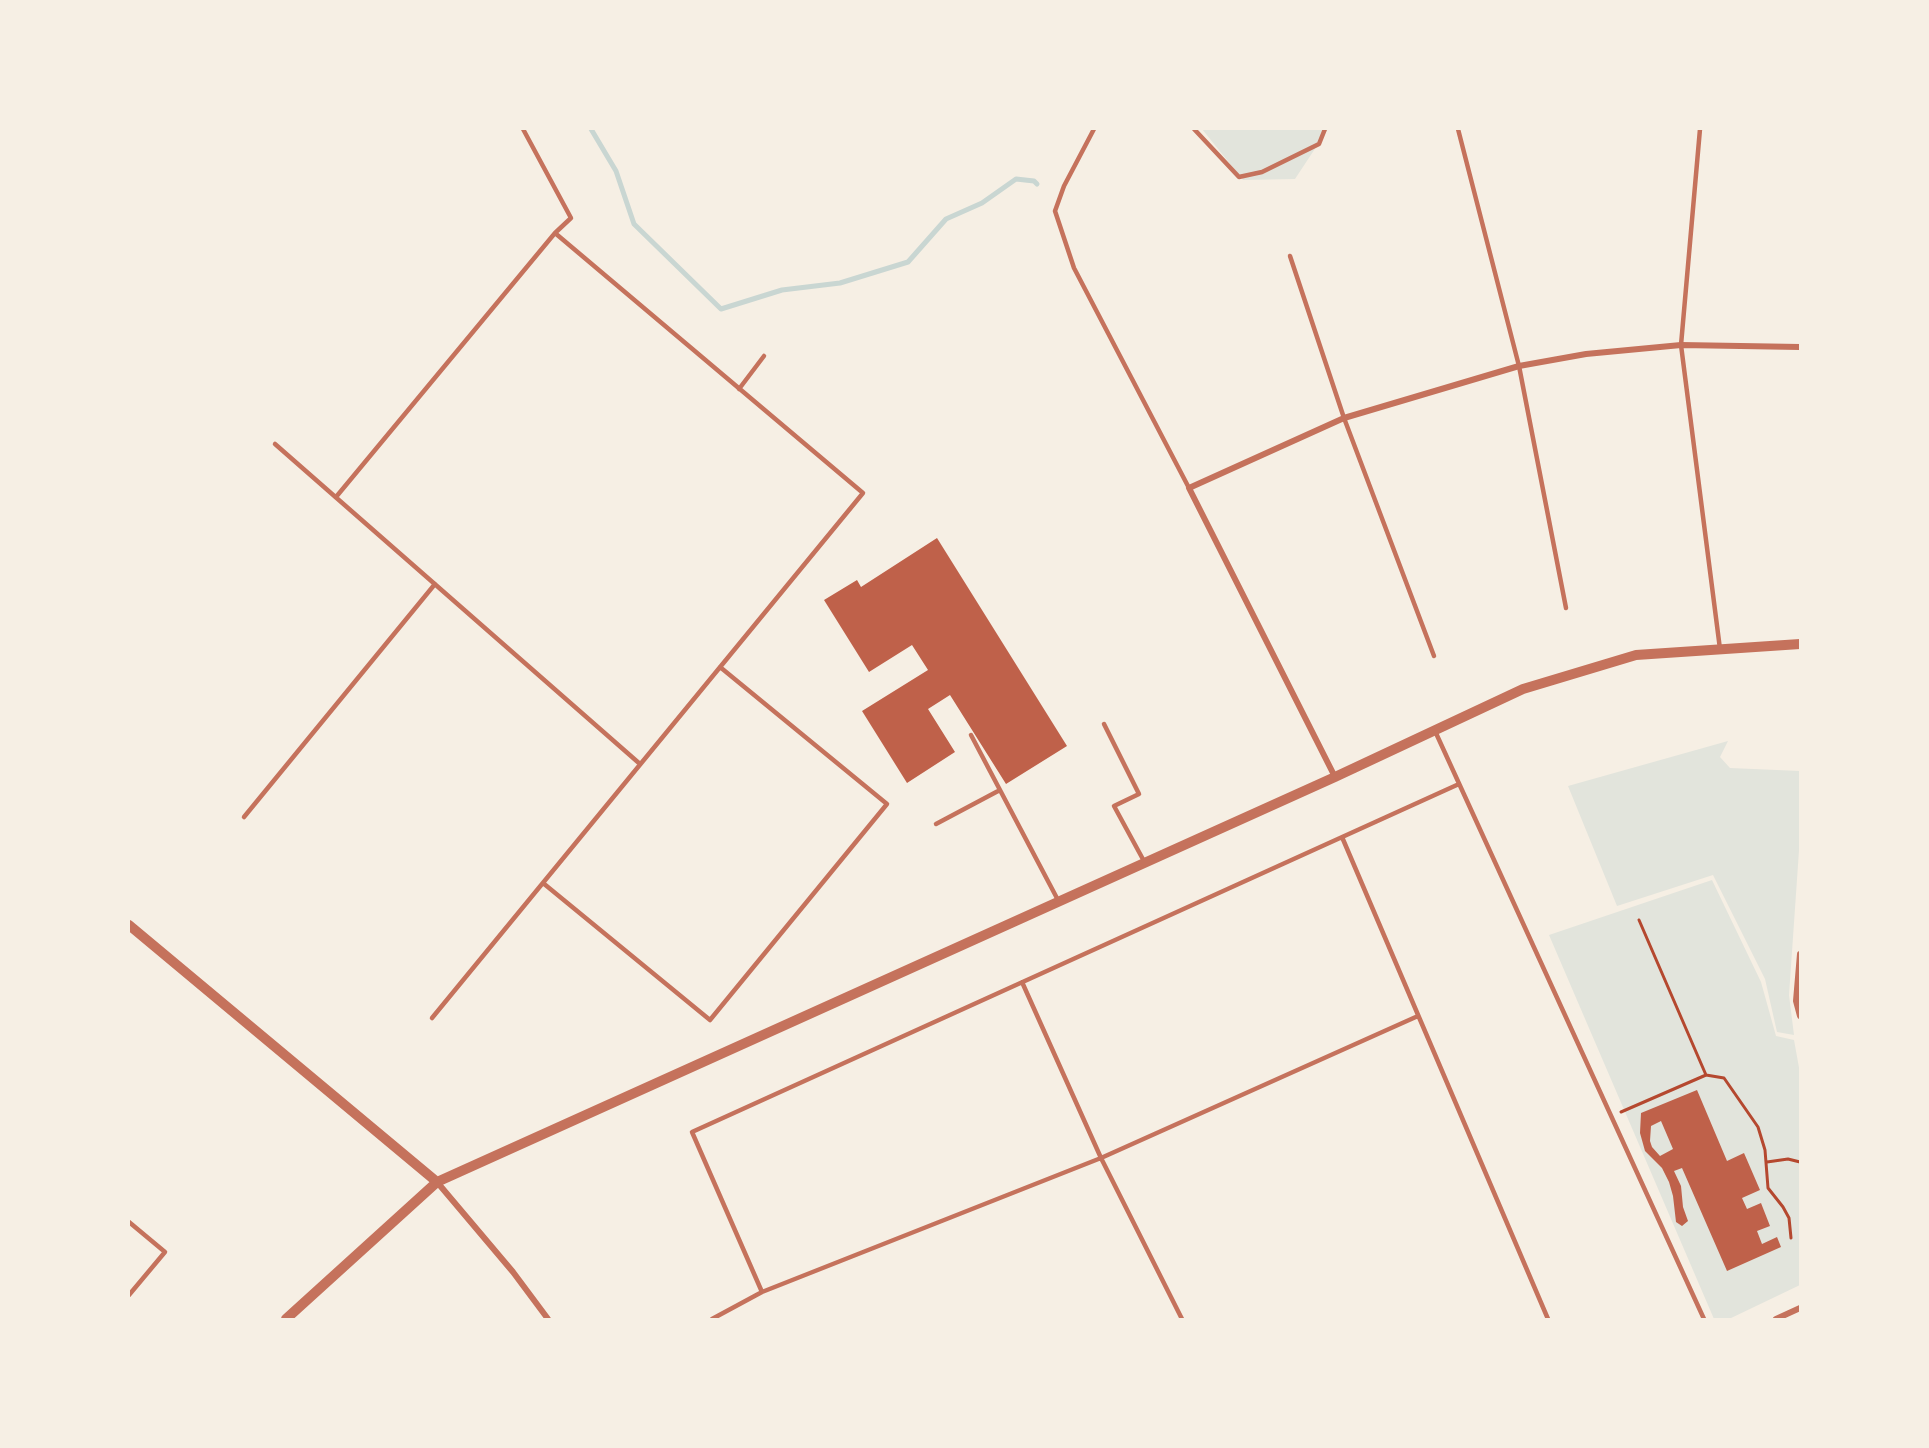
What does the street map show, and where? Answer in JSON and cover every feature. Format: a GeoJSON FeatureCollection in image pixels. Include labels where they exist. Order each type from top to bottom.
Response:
{"type":"FeatureCollection","features":[{"type":"Feature","properties":{"kind":"street"},"geometry":{"type":"LineString","coordinates":[[1335,777],[1189,488],[1344,418],[1520,366],[1586,354],[1681,345],[1800,347]]}},
{"type":"Feature","properties":{"kind":"street"},"geometry":{"type":"LineString","coordinates":[[286,1319],[437,1182],[1335,777],[1523,689],[1636,655],[1800,644]]}},
{"type":"Feature","properties":{"kind":"street"},"geometry":{"type":"LineString","coordinates":[[129,925],[437,1182],[513,1272],[548,1319]]}},
{"type":"Feature","properties":{"kind":"street"},"geometry":{"type":"LineString","coordinates":[[1800,954],[1796,1001],[1800,1016]]}},
{"type":"Feature","properties":{"kind":"street"},"geometry":{"type":"LineString","coordinates":[[1776,1319],[1800,1308]]}},
{"type":"Feature","properties":{"kind":"lane"},"geometry":{"type":"LineString","coordinates":[[336,497],[555,233],[571,218],[523,129]]}},
{"type":"Feature","properties":{"kind":"lane"},"geometry":{"type":"LineString","coordinates":[[1094,129],[1064,186],[1055,211],[1074,268],[1189,488]]}},
{"type":"Feature","properties":{"kind":"lane"},"geometry":{"type":"LineString","coordinates":[[1194,129],[1239,177],[1262,172],[1319,144],[1325,129]]}},
{"type":"Feature","properties":{"kind":"lane"},"geometry":{"type":"LineString","coordinates":[[1458,129],[1520,366],[1566,608]]}},
{"type":"Feature","properties":{"kind":"lane"},"geometry":{"type":"LineString","coordinates":[[1700,129],[1681,345],[1720,649]]}},
{"type":"Feature","properties":{"kind":"lane"},"geometry":{"type":"LineString","coordinates":[[432,1018],[863,493],[555,233]]}},
{"type":"Feature","properties":{"kind":"lane"},"geometry":{"type":"LineString","coordinates":[[1290,256],[1344,418],[1434,657]]}},
{"type":"Feature","properties":{"kind":"lane"},"geometry":{"type":"LineString","coordinates":[[739,388],[764,356]]}},
{"type":"Feature","properties":{"kind":"lane"},"geometry":{"type":"LineString","coordinates":[[275,444],[640,765]]}},
{"type":"Feature","properties":{"kind":"lane"},"geometry":{"type":"LineString","coordinates":[[244,818],[435,584]]}},
{"type":"Feature","properties":{"kind":"lane"},"geometry":{"type":"LineString","coordinates":[[543,883],[710,1020],[887,804],[720,667]]}},
{"type":"Feature","properties":{"kind":"lane"},"geometry":{"type":"LineString","coordinates":[[1104,724],[1139,794],[1114,806],[1144,863]]}},
{"type":"Feature","properties":{"kind":"lane"},"geometry":{"type":"LineString","coordinates":[[1435,731],[1704,1319]]}},
{"type":"Feature","properties":{"kind":"lane"},"geometry":{"type":"LineString","coordinates":[[971,735],[1059,902]]}},
{"type":"Feature","properties":{"kind":"lane"},"geometry":{"type":"LineString","coordinates":[[762,1292],[692,1132],[1459,784]]}},
{"type":"Feature","properties":{"kind":"lane"},"geometry":{"type":"LineString","coordinates":[[936,824],[1000,790]]}},
{"type":"Feature","properties":{"kind":"lane"},"geometry":{"type":"LineString","coordinates":[[1342,837],[1548,1319]]}},
{"type":"Feature","properties":{"kind":"lane"},"geometry":{"type":"LineString","coordinates":[[1022,982],[1101,1158],[1182,1319]]}},
{"type":"Feature","properties":{"kind":"lane"},"geometry":{"type":"LineString","coordinates":[[712,1319],[762,1292],[1101,1158],[1418,1016]]}},
{"type":"Feature","properties":{"kind":"lane"},"geometry":{"type":"LineString","coordinates":[[129,1222],[165,1252],[129,1294]]}},
{"type":"Feature","properties":{"kind":"path"},"geometry":{"type":"LineString","coordinates":[[1639,920],[1706,1075]]}},
{"type":"Feature","properties":{"kind":"path"},"geometry":{"type":"LineString","coordinates":[[1611,1116],[1706,1075],[1724,1078],[1758,1127],[1765,1150],[1768,1188],[1789,1218],[1791,1238]]}},
{"type":"Feature","properties":{"kind":"path"},"geometry":{"type":"LineString","coordinates":[[1766,1162],[1788,1159],[1800,1162]]}},
{"type":"Feature","properties":{"kind":"shaded area"},"geometry":{"type":"Polygon","coordinates":[[[1202,129],[1328,129],[1295,179],[1243,180],[1202,129]]]}},
{"type":"Feature","properties":{"kind":"shaded area"},"geometry":{"type":"Polygon","coordinates":[[[1728,741],[1720,757],[1730,768],[1800,771],[1800,836],[1789,995],[1794,1035],[1777,1032],[1765,979],[1713,875],[1617,906],[1568,786],[1728,741]]]}},
{"type":"Feature","properties":{"kind":"shaded area"},"geometry":{"type":"Polygon","coordinates":[[[1712,880],[1761,982],[1776,1036],[1794,1040],[1800,1073],[1800,1285],[1729,1319],[1714,1319],[1549,935],[1712,880]]]}},
{"type":"Feature","properties":{"kind":"building"},"geometry":{"type":"Polygon","coordinates":[[[937,538],[1067,746],[1006,784],[950,695],[928,709],[955,752],[907,783],[862,711],[928,670],[912,645],[869,672],[824,600],[857,580],[861,587],[937,538]]]}},
{"type":"Feature","properties":{"kind":"building"},"geometry":{"type":"Polygon","coordinates":[[[1697,1090],[1727,1161],[1744,1153],[1760,1190],[1742,1198],[1747,1209],[1761,1203],[1770,1226],[1757,1231],[1762,1244],[1777,1237],[1781,1247],[1727,1271],[1682,1168],[1674,1171],[1681,1186],[1683,1207],[1688,1221],[1682,1226],[1676,1222],[1669,1182],[1662,1168],[1645,1151],[1640,1133],[1641,1113],[1697,1090]],[[1661,1121],[1651,1126],[1650,1141],[1660,1156],[1673,1149],[1661,1121]]]}},
{"type":"Feature","properties":{"kind":"waterway"},"geometry":{"type":"LineString","coordinates":[[591,129],[616,171],[634,224],[721,309],[782,290],[840,283],[908,262],[946,219],[982,203],[1016,179],[1034,181],[1037,184]]}}]}
